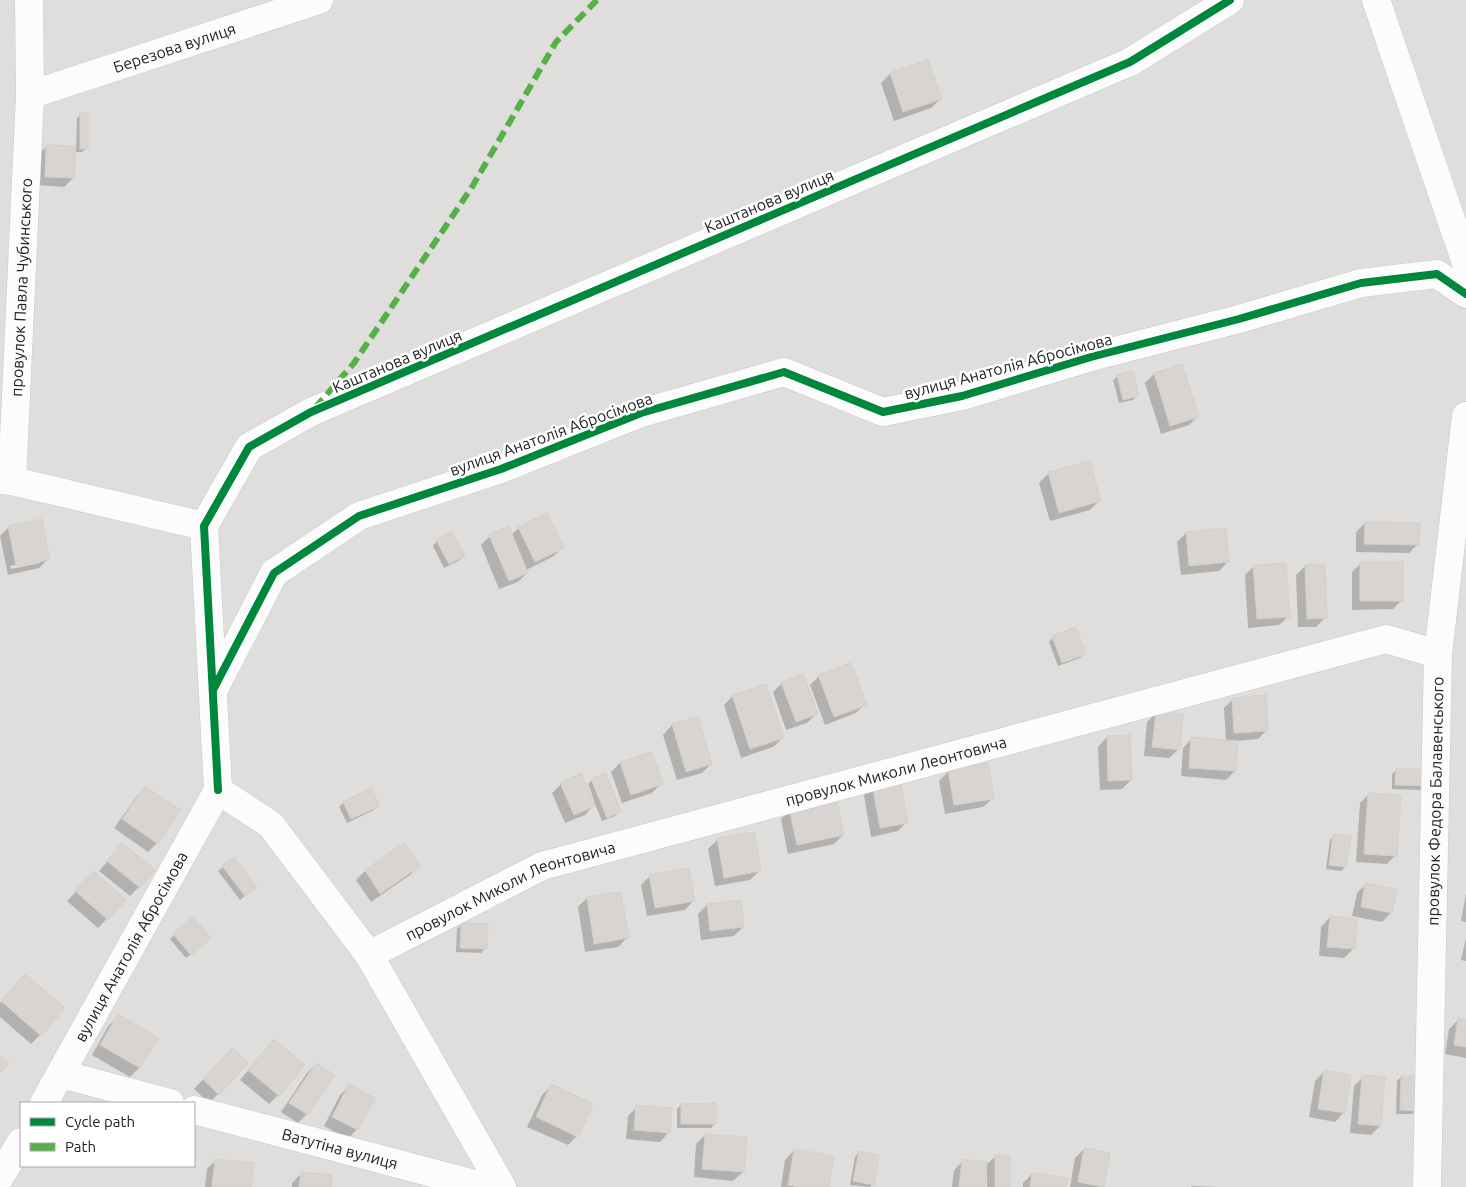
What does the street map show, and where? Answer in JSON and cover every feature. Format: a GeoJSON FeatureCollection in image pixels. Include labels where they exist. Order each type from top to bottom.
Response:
{"type":"FeatureCollection","features":[{"type":"Feature","properties":{"kind":"street","name":"провулок Павла Чубинського"},"geometry":{"type":"LineString","coordinates":[[29,0],[30,95],[6,480],[204,526]]}},
{"type":"Feature","properties":{"kind":"street","name":"Березова вулиця"},"geometry":{"type":"LineString","coordinates":[[30,95],[319,0]]}},
{"type":"Feature","properties":{"kind":"street","name":"Каштанова вулиця"},"geometry":{"type":"LineString","coordinates":[[204,526],[250,447],[311,412],[1130,62],[1230,0]]}},
{"type":"Feature","properties":{"kind":"street"},"geometry":{"type":"LineString","coordinates":[[1376,0],[1466,263]]}},
{"type":"Feature","properties":{"kind":"street","name":"вулиця Анатолія Абросімова"},"geometry":{"type":"LineString","coordinates":[[213,691],[274,573],[359,516],[501,469],[641,413],[784,372],[883,412],[962,396],[1091,357],[1239,319],[1361,283],[1437,274],[1466,294]]}},
{"type":"Feature","properties":{"kind":"street","name":"провулок Федора Балавенського"},"geometry":{"type":"LineString","coordinates":[[1427,1187],[1438,654],[1466,416]]}},
{"type":"Feature","properties":{"kind":"street"},"geometry":{"type":"LineString","coordinates":[[204,526],[218,790],[271,825],[369,955],[502,1187]]}},
{"type":"Feature","properties":{"kind":"street","name":"провулок Миколи Леонтовича"},"geometry":{"type":"LineString","coordinates":[[369,955],[542,866],[1386,639],[1438,654]]}},
{"type":"Feature","properties":{"kind":"street","name":"вулиця Анатолія Абросімова"},"geometry":{"type":"LineString","coordinates":[[45,1102],[218,790]]}},
{"type":"Feature","properties":{"kind":"street"},"geometry":{"type":"LineString","coordinates":[[61,1074],[166,1102]]}},
{"type":"Feature","properties":{"kind":"street","name":"Ватутіна вулиця"},"geometry":{"type":"LineString","coordinates":[[195,1110],[486,1187]]}},
{"type":"Feature","properties":{"kind":"street"},"geometry":{"type":"LineString","coordinates":[[0,1177],[20,1144]]}},
{"type":"Feature","properties":{"kind":"shaded area"},"geometry":{"type":"Polygon","coordinates":[[[0,0],[1466,0],[1466,1187],[0,1187],[0,0]]]}},
{"type":"Feature","properties":{"kind":"building"},"geometry":{"type":"Polygon","coordinates":[[[928,60],[942,99],[903,112],[890,73],[928,60]]]}},
{"type":"Feature","properties":{"kind":"building"},"geometry":{"type":"Polygon","coordinates":[[[80,113],[88,113],[88,149],[80,149],[80,113]]]}},
{"type":"Feature","properties":{"kind":"building"},"geometry":{"type":"Polygon","coordinates":[[[46,145],[76,146],[74,178],[45,177],[46,145]]]}},
{"type":"Feature","properties":{"kind":"building"},"geometry":{"type":"Polygon","coordinates":[[[1182,364],[1199,417],[1170,426],[1154,373],[1182,364]]]}},
{"type":"Feature","properties":{"kind":"building"},"geometry":{"type":"Polygon","coordinates":[[[1133,371],[1139,396],[1123,400],[1117,375],[1133,371]]]}},
{"type":"Feature","properties":{"kind":"building"},"geometry":{"type":"Polygon","coordinates":[[[1090,461],[1101,501],[1059,513],[1048,472],[1090,461]]]}},
{"type":"Feature","properties":{"kind":"building"},"geometry":{"type":"Polygon","coordinates":[[[547,513],[564,548],[535,562],[518,527],[547,513]]]}},
{"type":"Feature","properties":{"kind":"building"},"geometry":{"type":"Polygon","coordinates":[[[42,519],[50,560],[16,566],[8,526],[42,519]]]}},
{"type":"Feature","properties":{"kind":"building"},"geometry":{"type":"Polygon","coordinates":[[[1365,522],[1420,523],[1419,545],[1364,544],[1365,522]]]}},
{"type":"Feature","properties":{"kind":"building"},"geometry":{"type":"Polygon","coordinates":[[[509,526],[528,573],[509,581],[489,535],[509,526]]]}},
{"type":"Feature","properties":{"kind":"building"},"geometry":{"type":"Polygon","coordinates":[[[1226,528],[1229,562],[1189,566],[1186,532],[1226,528]]]}},
{"type":"Feature","properties":{"kind":"building"},"geometry":{"type":"Polygon","coordinates":[[[452,532],[465,556],[449,564],[436,540],[452,532]]]}},
{"type":"Feature","properties":{"kind":"building"},"geometry":{"type":"Polygon","coordinates":[[[1360,562],[1403,562],[1403,601],[1360,601],[1360,562]]]}},
{"type":"Feature","properties":{"kind":"building"},"geometry":{"type":"Polygon","coordinates":[[[1286,563],[1290,617],[1257,619],[1253,565],[1286,563]]]}},
{"type":"Feature","properties":{"kind":"building"},"geometry":{"type":"Polygon","coordinates":[[[1325,564],[1327,618],[1307,619],[1305,565],[1325,564]]]}},
{"type":"Feature","properties":{"kind":"building"},"geometry":{"type":"Polygon","coordinates":[[[1076,627],[1086,654],[1062,663],[1052,636],[1076,627]]]}},
{"type":"Feature","properties":{"kind":"building"},"geometry":{"type":"Polygon","coordinates":[[[851,663],[867,705],[834,717],[818,675],[851,663]]]}},
{"type":"Feature","properties":{"kind":"building"},"geometry":{"type":"Polygon","coordinates":[[[803,674],[818,714],[796,722],[781,682],[803,674]]]}},
{"type":"Feature","properties":{"kind":"building"},"geometry":{"type":"Polygon","coordinates":[[[766,684],[784,738],[750,749],[732,695],[766,684]]]}},
{"type":"Feature","properties":{"kind":"building"},"geometry":{"type":"Polygon","coordinates":[[[1266,695],[1268,731],[1234,733],[1232,698],[1266,695]]]}},
{"type":"Feature","properties":{"kind":"building"},"geometry":{"type":"Polygon","coordinates":[[[1156,712],[1183,714],[1180,750],[1152,747],[1156,712]]]}},
{"type":"Feature","properties":{"kind":"building"},"geometry":{"type":"Polygon","coordinates":[[[698,717],[712,764],[686,772],[672,724],[698,717]]]}},
{"type":"Feature","properties":{"kind":"building"},"geometry":{"type":"Polygon","coordinates":[[[1130,735],[1132,780],[1108,781],[1107,736],[1130,735]]]}},
{"type":"Feature","properties":{"kind":"building"},"geometry":{"type":"Polygon","coordinates":[[[1191,737],[1238,741],[1236,771],[1189,768],[1191,737]]]}},
{"type":"Feature","properties":{"kind":"building"},"geometry":{"type":"Polygon","coordinates":[[[652,752],[663,784],[631,795],[620,762],[652,752]]]}},
{"type":"Feature","properties":{"kind":"building"},"geometry":{"type":"Polygon","coordinates":[[[988,763],[994,799],[954,805],[948,770],[988,763]]]}},
{"type":"Feature","properties":{"kind":"building"},"geometry":{"type":"Polygon","coordinates":[[[1396,768],[1427,770],[1426,786],[1395,785],[1396,768]]]}},
{"type":"Feature","properties":{"kind":"building"},"geometry":{"type":"Polygon","coordinates":[[[581,773],[595,806],[574,815],[560,783],[581,773]]]}},
{"type":"Feature","properties":{"kind":"building"},"geometry":{"type":"Polygon","coordinates":[[[606,773],[621,812],[607,818],[591,779],[606,773]]]}},
{"type":"Feature","properties":{"kind":"building"},"geometry":{"type":"Polygon","coordinates":[[[900,779],[908,823],[880,828],[872,784],[900,779]]]}},
{"type":"Feature","properties":{"kind":"building"},"geometry":{"type":"Polygon","coordinates":[[[145,786],[181,810],[158,844],[122,819],[145,786]]]}},
{"type":"Feature","properties":{"kind":"building"},"geometry":{"type":"Polygon","coordinates":[[[371,788],[380,806],[351,819],[343,802],[371,788]]]}},
{"type":"Feature","properties":{"kind":"building"},"geometry":{"type":"Polygon","coordinates":[[[1368,793],[1401,795],[1397,856],[1364,854],[1368,793]]]}},
{"type":"Feature","properties":{"kind":"building"},"geometry":{"type":"Polygon","coordinates":[[[836,798],[844,835],[797,845],[789,808],[836,798]]]}},
{"type":"Feature","properties":{"kind":"building"},"geometry":{"type":"Polygon","coordinates":[[[754,832],[761,871],[724,878],[717,838],[754,832]]]}},
{"type":"Feature","properties":{"kind":"building"},"geometry":{"type":"Polygon","coordinates":[[[1333,834],[1351,836],[1346,867],[1329,865],[1333,834]]]}},
{"type":"Feature","properties":{"kind":"building"},"geometry":{"type":"Polygon","coordinates":[[[122,843],[155,870],[140,888],[107,861],[122,843]]]}},
{"type":"Feature","properties":{"kind":"building"},"geometry":{"type":"Polygon","coordinates":[[[404,843],[420,866],[380,894],[365,870],[404,843]]]}},
{"type":"Feature","properties":{"kind":"building"},"geometry":{"type":"Polygon","coordinates":[[[234,857],[257,887],[245,896],[222,866],[234,857]]]}},
{"type":"Feature","properties":{"kind":"building"},"geometry":{"type":"Polygon","coordinates":[[[689,868],[695,901],[655,908],[649,875],[689,868]]]}},
{"type":"Feature","properties":{"kind":"building"},"geometry":{"type":"Polygon","coordinates":[[[94,871],[126,900],[108,920],[75,891],[94,871]]]}},
{"type":"Feature","properties":{"kind":"building"},"geometry":{"type":"Polygon","coordinates":[[[1365,883],[1397,889],[1392,913],[1361,907],[1365,883]]]}},
{"type":"Feature","properties":{"kind":"building"},"geometry":{"type":"Polygon","coordinates":[[[621,892],[629,938],[594,944],[587,897],[621,892]]]}},
{"type":"Feature","properties":{"kind":"building"},"geometry":{"type":"Polygon","coordinates":[[[741,900],[744,927],[710,931],[707,904],[741,900]]]}},
{"type":"Feature","properties":{"kind":"building"},"geometry":{"type":"Polygon","coordinates":[[[1330,916],[1357,919],[1355,949],[1327,947],[1330,916]]]}},
{"type":"Feature","properties":{"kind":"building"},"geometry":{"type":"Polygon","coordinates":[[[193,917],[211,938],[191,955],[173,934],[193,917]]]}},
{"type":"Feature","properties":{"kind":"building"},"geometry":{"type":"Polygon","coordinates":[[[461,923],[488,924],[487,949],[460,948],[461,923]]]}},
{"type":"Feature","properties":{"kind":"building"},"geometry":{"type":"Polygon","coordinates":[[[25,974],[65,1008],[41,1036],[1,1001],[25,974]]]}},
{"type":"Feature","properties":{"kind":"building"},"geometry":{"type":"Polygon","coordinates":[[[118,1014],[158,1038],[140,1068],[100,1045],[118,1014]]]}},
{"type":"Feature","properties":{"kind":"building"},"geometry":{"type":"Polygon","coordinates":[[[1458,1018],[1466,1020],[1466,1047],[1454,1045],[1458,1018]]]}},
{"type":"Feature","properties":{"kind":"building"},"geometry":{"type":"Polygon","coordinates":[[[274,1039],[305,1065],[279,1096],[248,1070],[274,1039]]]}},
{"type":"Feature","properties":{"kind":"building"},"geometry":{"type":"Polygon","coordinates":[[[232,1048],[248,1063],[219,1095],[203,1079],[232,1048]]]}},
{"type":"Feature","properties":{"kind":"building"},"geometry":{"type":"Polygon","coordinates":[[[0,1055],[9,1063],[0,1073],[0,1055]]]}},
{"type":"Feature","properties":{"kind":"building"},"geometry":{"type":"Polygon","coordinates":[[[316,1063],[335,1075],[308,1115],[289,1103],[316,1063]]]}},
{"type":"Feature","properties":{"kind":"building"},"geometry":{"type":"Polygon","coordinates":[[[1324,1070],[1351,1075],[1345,1113],[1318,1109],[1324,1070]]]}},
{"type":"Feature","properties":{"kind":"building"},"geometry":{"type":"Polygon","coordinates":[[[1362,1075],[1385,1077],[1381,1126],[1358,1124],[1362,1075]]]}},
{"type":"Feature","properties":{"kind":"building"},"geometry":{"type":"Polygon","coordinates":[[[1401,1076],[1418,1076],[1417,1111],[1400,1110],[1401,1076]]]}},
{"type":"Feature","properties":{"kind":"building"},"geometry":{"type":"Polygon","coordinates":[[[349,1084],[375,1098],[358,1130],[332,1117],[349,1084]]]}},
{"type":"Feature","properties":{"kind":"building"},"geometry":{"type":"Polygon","coordinates":[[[551,1084],[593,1104],[578,1137],[536,1117],[551,1084]]]}},
{"type":"Feature","properties":{"kind":"building"},"geometry":{"type":"Polygon","coordinates":[[[716,1103],[716,1124],[681,1124],[681,1104],[716,1103]]]}},
{"type":"Feature","properties":{"kind":"building"},"geometry":{"type":"Polygon","coordinates":[[[636,1105],[672,1108],[670,1133],[634,1130],[636,1105]]]}},
{"type":"Feature","properties":{"kind":"building"},"geometry":{"type":"Polygon","coordinates":[[[705,1134],[747,1137],[744,1172],[702,1169],[705,1134]]]}},
{"type":"Feature","properties":{"kind":"building"},"geometry":{"type":"Polygon","coordinates":[[[1084,1148],[1110,1153],[1104,1187],[1078,1182],[1084,1148]]]}},
{"type":"Feature","properties":{"kind":"building"},"geometry":{"type":"Polygon","coordinates":[[[794,1149],[834,1156],[829,1187],[788,1185],[794,1149]]]}},
{"type":"Feature","properties":{"kind":"building"},"geometry":{"type":"Polygon","coordinates":[[[859,1151],[879,1155],[874,1185],[853,1181],[859,1151]]]}},
{"type":"Feature","properties":{"kind":"building"},"geometry":{"type":"Polygon","coordinates":[[[995,1155],[1010,1155],[1010,1187],[995,1187],[995,1155]]]}},
{"type":"Feature","properties":{"kind":"building"},"geometry":{"type":"Polygon","coordinates":[[[215,1159],[254,1163],[251,1187],[212,1187],[215,1159]]]}},
{"type":"Feature","properties":{"kind":"building"},"geometry":{"type":"Polygon","coordinates":[[[962,1159],[987,1162],[985,1187],[959,1187],[962,1159]]]}},
{"type":"Feature","properties":{"kind":"building"},"geometry":{"type":"Polygon","coordinates":[[[301,1172],[332,1175],[331,1187],[299,1187],[301,1172]]]}},
{"type":"Feature","properties":{"kind":"building"},"geometry":{"type":"Polygon","coordinates":[[[1032,1173],[1068,1178],[1066,1187],[1030,1187],[1032,1173]]]}},
{"type":"Feature","properties":{"kind":"marked path"},"geometry":{"type":"LineString","coordinates":[[315,408],[354,363],[472,187],[556,42],[597,0]]}},
{"type":"Feature","properties":{"kind":"cycle path"},"geometry":{"type":"LineString","coordinates":[[218,790],[204,526],[249,447],[311,412],[1130,62],[1230,0]]}},
{"type":"Feature","properties":{"kind":"cycle path"},"geometry":{"type":"LineString","coordinates":[[213,690],[274,573],[359,516],[501,469],[641,413],[784,372],[883,412],[962,396],[1091,357],[1239,319],[1361,283],[1437,274],[1466,294]]}}]}
